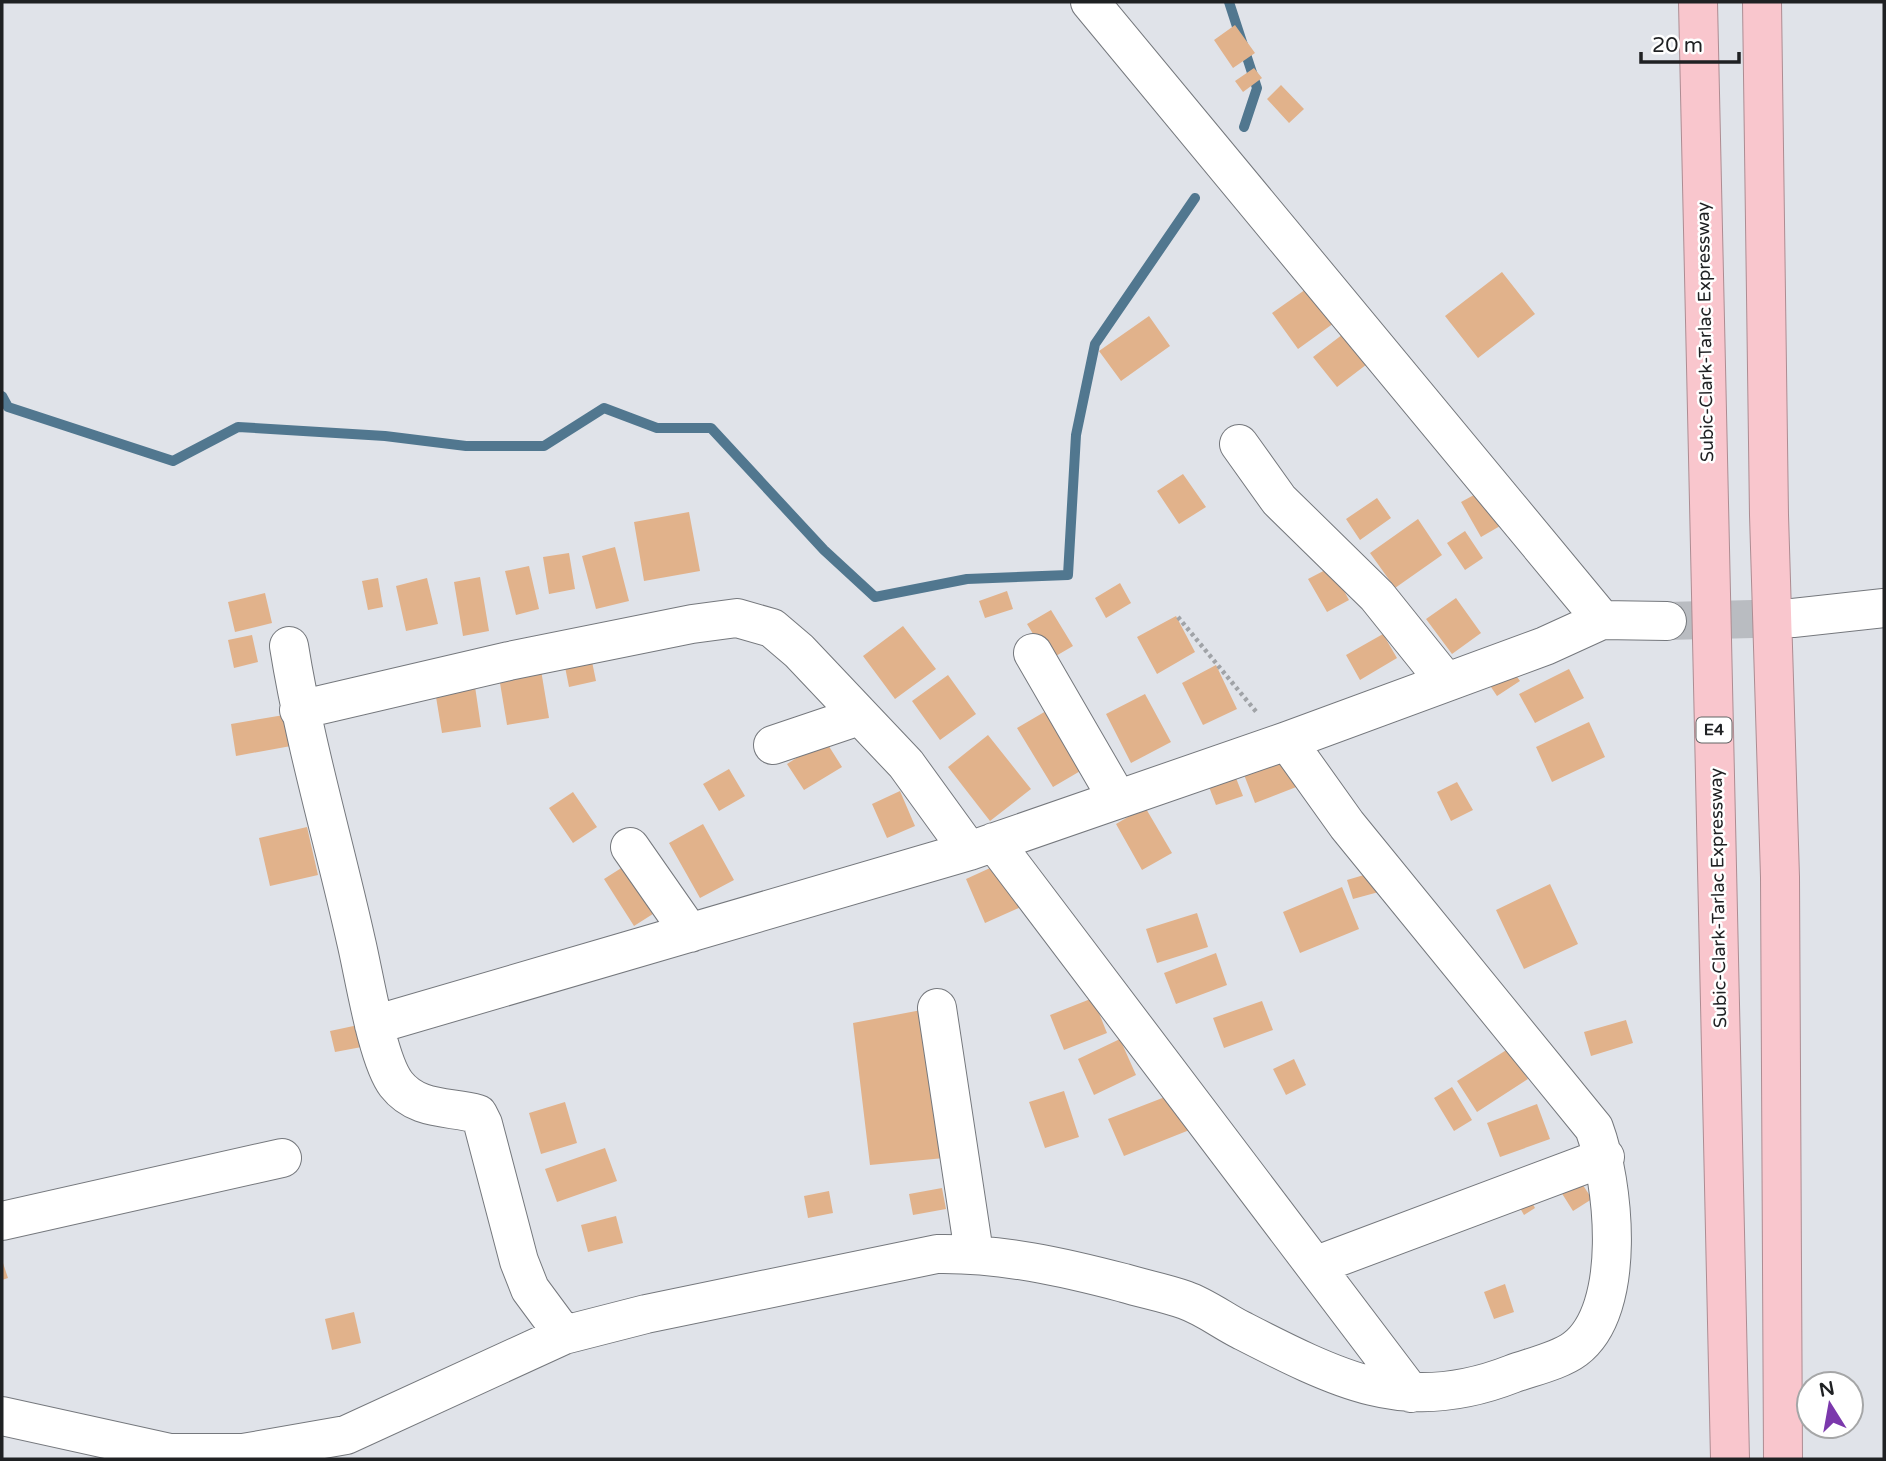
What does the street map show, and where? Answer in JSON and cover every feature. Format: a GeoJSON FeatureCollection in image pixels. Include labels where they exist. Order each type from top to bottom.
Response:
{"type":"FeatureCollection","features":[{"type":"Feature","properties":{"kind":"highway","name":"Subic-Clark-Tarlac Expressway"},"geometry":{"type":"LineString","coordinates":[[1698,2],[1730,1459]]}},
{"type":"Feature","properties":{"kind":"highway"},"geometry":{"type":"LineString","coordinates":[[1762,2],[1769,515],[1780,877],[1783,1459]]}},
{"type":"Feature","properties":{"kind":"street"},"geometry":{"type":"LineString","coordinates":[[1090,2],[1602,620]]}},
{"type":"Feature","properties":{"kind":"street"},"geometry":{"type":"LineString","coordinates":[[1239,444],[1279,500],[1377,596],[1446,682]]}},
{"type":"Feature","properties":{"kind":"street"},"geometry":{"type":"LineString","coordinates":[[1793,618],[1884,608]]}},
{"type":"Feature","properties":{"kind":"street"},"geometry":{"type":"LineString","coordinates":[[299,710],[522,659],[737,618],[772,628],[906,764],[981,847],[1151,1052],[1317,1265],[1411,1392]]}},
{"type":"Feature","properties":{"kind":"street"},"geometry":{"type":"LineString","coordinates":[[374,1025],[981,847],[1283,742],[1545,646],[1602,620],[1667,621]]}},
{"type":"Feature","properties":{"kind":"street"},"geometry":{"type":"LineString","coordinates":[[289,646],[299,710],[328,818],[374,1025],[394,1082],[417,1103],[478,1114],[526,1280],[564,1335]]}},
{"type":"Feature","properties":{"kind":"street"},"geometry":{"type":"LineString","coordinates":[[1033,653],[1117,798]]}},
{"type":"Feature","properties":{"kind":"street"},"geometry":{"type":"LineString","coordinates":[[773,746],[859,716]]}},
{"type":"Feature","properties":{"kind":"street"},"geometry":{"type":"LineString","coordinates":[[2,1416],[170,1453],[243,1453],[344,1447],[564,1335],[646,1314],[937,1254],[974,1253],[1042,1264],[1187,1300],[1304,1359],[1371,1386],[1411,1392],[1448,1393],[1497,1380],[1575,1349],[1596,1324],[1608,1292],[1612,1259],[1605,1157],[1594,1128],[1347,825],[1283,742]]}},
{"type":"Feature","properties":{"kind":"street"},"geometry":{"type":"LineString","coordinates":[[630,847],[690,933]]}},
{"type":"Feature","properties":{"kind":"street"},"geometry":{"type":"LineString","coordinates":[[937,1008],[974,1253]]}},
{"type":"Feature","properties":{"kind":"street"},"geometry":{"type":"LineString","coordinates":[[1317,1265],[1605,1157]]}},
{"type":"Feature","properties":{"kind":"street"},"geometry":{"type":"LineString","coordinates":[[2,1221],[282,1158]]}},
{"type":"Feature","properties":{"kind":"path"},"geometry":{"type":"LineString","coordinates":[[1178,617],[1283,742]]}},
{"type":"Feature","properties":{"kind":"building"},"geometry":{"type":"Polygon","coordinates":[[[1235,25],[1255,53],[1233,68],[1214,40],[1235,25]]]}},
{"type":"Feature","properties":{"kind":"building"},"geometry":{"type":"Polygon","coordinates":[[[1254,68],[1262,78],[1243,92],[1235,81],[1254,68]]]}},
{"type":"Feature","properties":{"kind":"building"},"geometry":{"type":"Polygon","coordinates":[[[1281,85],[1304,109],[1289,123],[1267,99],[1281,85]]]}},
{"type":"Feature","properties":{"kind":"building"},"geometry":{"type":"Polygon","coordinates":[[[1502,272],[1535,314],[1478,358],[1445,316],[1502,272]]]}},
{"type":"Feature","properties":{"kind":"building"},"geometry":{"type":"Polygon","coordinates":[[[1309,287],[1334,323],[1298,349],[1272,313],[1309,287]]]}},
{"type":"Feature","properties":{"kind":"building"},"geometry":{"type":"Polygon","coordinates":[[[1149,316],[1170,346],[1121,381],[1099,351],[1149,316]]]}},
{"type":"Feature","properties":{"kind":"building"},"geometry":{"type":"Polygon","coordinates":[[[1351,328],[1375,358],[1337,387],[1313,357],[1351,328]]]}},
{"type":"Feature","properties":{"kind":"building"},"geometry":{"type":"Polygon","coordinates":[[[1183,474],[1206,507],[1179,524],[1157,491],[1183,474]]]}},
{"type":"Feature","properties":{"kind":"building"},"geometry":{"type":"Polygon","coordinates":[[[1487,488],[1507,522],[1481,537],[1461,502],[1487,488]]]}},
{"type":"Feature","properties":{"kind":"building"},"geometry":{"type":"Polygon","coordinates":[[[1377,498],[1391,518],[1360,540],[1346,519],[1377,498]]]}},
{"type":"Feature","properties":{"kind":"building"},"geometry":{"type":"Polygon","coordinates":[[[689,512],[700,571],[644,581],[634,522],[689,512]]]}},
{"type":"Feature","properties":{"kind":"building"},"geometry":{"type":"Polygon","coordinates":[[[1418,519],[1442,555],[1395,588],[1370,553],[1418,519]]]}},
{"type":"Feature","properties":{"kind":"building"},"geometry":{"type":"Polygon","coordinates":[[[1465,531],[1483,558],[1465,570],[1447,543],[1465,531]]]}},
{"type":"Feature","properties":{"kind":"building"},"geometry":{"type":"Polygon","coordinates":[[[615,547],[629,601],[596,609],[582,556],[615,547]]]}},
{"type":"Feature","properties":{"kind":"building"},"geometry":{"type":"Polygon","coordinates":[[[569,553],[575,589],[549,594],[543,557],[569,553]]]}},
{"type":"Feature","properties":{"kind":"building"},"geometry":{"type":"Polygon","coordinates":[[[529,566],[539,609],[516,615],[505,571],[529,566]]]}},
{"type":"Feature","properties":{"kind":"building"},"geometry":{"type":"Polygon","coordinates":[[[1331,567],[1349,600],[1327,612],[1308,579],[1331,567]]]}},
{"type":"Feature","properties":{"kind":"building"},"geometry":{"type":"Polygon","coordinates":[[[480,577],[489,631],[463,636],[454,582],[480,577]]]}},
{"type":"Feature","properties":{"kind":"building"},"geometry":{"type":"Polygon","coordinates":[[[378,578],[383,607],[368,610],[362,581],[378,578]]]}},
{"type":"Feature","properties":{"kind":"building"},"geometry":{"type":"Polygon","coordinates":[[[427,578],[438,624],[406,631],[396,586],[427,578]]]}},
{"type":"Feature","properties":{"kind":"building"},"geometry":{"type":"Polygon","coordinates":[[[1120,583],[1131,603],[1106,618],[1095,598],[1120,583]]]}},
{"type":"Feature","properties":{"kind":"building"},"geometry":{"type":"Polygon","coordinates":[[[1007,591],[1013,609],[985,618],[979,601],[1007,591]]]}},
{"type":"Feature","properties":{"kind":"building"},"geometry":{"type":"Polygon","coordinates":[[[265,593],[272,623],[235,632],[228,602],[265,593]]]}},
{"type":"Feature","properties":{"kind":"building"},"geometry":{"type":"Polygon","coordinates":[[[1456,598],[1481,633],[1452,654],[1426,619],[1456,598]]]}},
{"type":"Feature","properties":{"kind":"building"},"geometry":{"type":"Polygon","coordinates":[[[1051,610],[1073,646],[1049,660],[1027,624],[1051,610]]]}},
{"type":"Feature","properties":{"kind":"building"},"geometry":{"type":"Polygon","coordinates":[[[1176,616],[1195,652],[1157,674],[1137,637],[1176,616]]]}},
{"type":"Feature","properties":{"kind":"building"},"geometry":{"type":"Polygon","coordinates":[[[903,626],[936,669],[895,699],[863,656],[903,626]]]}},
{"type":"Feature","properties":{"kind":"building"},"geometry":{"type":"Polygon","coordinates":[[[1383,634],[1397,658],[1360,680],[1346,655],[1383,634]]]}},
{"type":"Feature","properties":{"kind":"building"},"geometry":{"type":"Polygon","coordinates":[[[252,635],[258,662],[234,668],[228,640],[252,635]]]}},
{"type":"Feature","properties":{"kind":"building"},"geometry":{"type":"Polygon","coordinates":[[[590,652],[596,681],[569,687],[563,657],[590,652]]]}},
{"type":"Feature","properties":{"kind":"building"},"geometry":{"type":"Polygon","coordinates":[[[539,658],[549,718],[507,725],[497,665],[539,658]]]}},
{"type":"Feature","properties":{"kind":"building"},"geometry":{"type":"Polygon","coordinates":[[[1508,664],[1520,681],[1497,696],[1485,678],[1508,664]]]}},
{"type":"Feature","properties":{"kind":"building"},"geometry":{"type":"Polygon","coordinates":[[[1216,665],[1237,709],[1203,725],[1182,683],[1216,665]]]}},
{"type":"Feature","properties":{"kind":"building"},"geometry":{"type":"Polygon","coordinates":[[[1569,669],[1584,698],[1535,723],[1519,694],[1569,669]]]}},
{"type":"Feature","properties":{"kind":"building"},"geometry":{"type":"Polygon","coordinates":[[[473,673],[481,727],[442,733],[433,679],[473,673]]]}},
{"type":"Feature","properties":{"kind":"building"},"geometry":{"type":"Polygon","coordinates":[[[948,675],[976,714],[940,740],[912,701],[948,675]]]}},
{"type":"Feature","properties":{"kind":"building"},"geometry":{"type":"Polygon","coordinates":[[[1145,694],[1171,742],[1131,763],[1106,714],[1145,694]]]}},
{"type":"Feature","properties":{"kind":"building"},"geometry":{"type":"Polygon","coordinates":[[[1058,704],[1094,763],[1053,787],[1017,728],[1058,704]]]}},
{"type":"Feature","properties":{"kind":"building"},"geometry":{"type":"Polygon","coordinates":[[[296,713],[302,744],[236,756],[231,724],[296,713]]]}},
{"type":"Feature","properties":{"kind":"building"},"geometry":{"type":"Polygon","coordinates":[[[1589,722],[1605,757],[1552,782],[1536,747],[1589,722]]]}},
{"type":"Feature","properties":{"kind":"building"},"geometry":{"type":"Polygon","coordinates":[[[988,735],[1031,789],[990,821],[948,767],[988,735]]]}},
{"type":"Feature","properties":{"kind":"building"},"geometry":{"type":"Polygon","coordinates":[[[825,740],[842,767],[804,790],[787,764],[825,740]]]}},
{"type":"Feature","properties":{"kind":"building"},"geometry":{"type":"Polygon","coordinates":[[[1290,749],[1304,784],[1255,803],[1241,767],[1290,749]]]}},
{"type":"Feature","properties":{"kind":"building"},"geometry":{"type":"Polygon","coordinates":[[[729,769],[745,796],[719,811],[703,784],[729,769]]]}},
{"type":"Feature","properties":{"kind":"building"},"geometry":{"type":"Polygon","coordinates":[[[1236,778],[1243,796],[1216,805],[1209,787],[1236,778]]]}},
{"type":"Feature","properties":{"kind":"building"},"geometry":{"type":"Polygon","coordinates":[[[1457,782],[1473,810],[1451,821],[1437,792],[1457,782]]]}},
{"type":"Feature","properties":{"kind":"building"},"geometry":{"type":"Polygon","coordinates":[[[900,791],[915,826],[887,838],[872,804],[900,791]]]}},
{"type":"Feature","properties":{"kind":"building"},"geometry":{"type":"Polygon","coordinates":[[[573,792],[597,827],[573,843],[549,808],[573,792]]]}},
{"type":"Feature","properties":{"kind":"building"},"geometry":{"type":"Polygon","coordinates":[[[1145,807],[1172,853],[1142,870],[1116,824],[1145,807]]]}},
{"type":"Feature","properties":{"kind":"building"},"geometry":{"type":"Polygon","coordinates":[[[703,824],[734,880],[700,898],[669,843],[703,824]]]}},
{"type":"Feature","properties":{"kind":"building"},"geometry":{"type":"Polygon","coordinates":[[[307,827],[318,875],[270,886],[259,838],[307,827]]]}},
{"type":"Feature","properties":{"kind":"building"},"geometry":{"type":"Polygon","coordinates":[[[637,858],[667,905],[634,926],[604,879],[637,858]]]}},
{"type":"Feature","properties":{"kind":"building"},"geometry":{"type":"Polygon","coordinates":[[[1001,863],[1021,907],[985,923],[966,879],[1001,863]]]}},
{"type":"Feature","properties":{"kind":"building"},"geometry":{"type":"Polygon","coordinates":[[[1381,870],[1386,890],[1353,899],[1347,880],[1381,870]]]}},
{"type":"Feature","properties":{"kind":"building"},"geometry":{"type":"Polygon","coordinates":[[[1550,884],[1578,944],[1524,969],[1496,910],[1550,884]]]}},
{"type":"Feature","properties":{"kind":"building"},"geometry":{"type":"Polygon","coordinates":[[[1342,887],[1359,929],[1300,953],[1283,912],[1342,887]]]}},
{"type":"Feature","properties":{"kind":"building"},"geometry":{"type":"Polygon","coordinates":[[[1197,913],[1208,947],[1157,963],[1146,929],[1197,913]]]}},
{"type":"Feature","properties":{"kind":"building"},"geometry":{"type":"Polygon","coordinates":[[[1216,953],[1227,985],[1176,1004],[1164,973],[1216,953]]]}},
{"type":"Feature","properties":{"kind":"building"},"geometry":{"type":"Polygon","coordinates":[[[1093,998],[1107,1033],[1064,1050],[1050,1015],[1093,998]]]}},
{"type":"Feature","properties":{"kind":"building"},"geometry":{"type":"Polygon","coordinates":[[[1262,1001],[1273,1030],[1224,1048],[1213,1018],[1262,1001]]]}},
{"type":"Feature","properties":{"kind":"building"},"geometry":{"type":"Polygon","coordinates":[[[932,1008],[955,1157],[870,1165],[853,1023],[932,1008]]]}},
{"type":"Feature","properties":{"kind":"building"},"geometry":{"type":"Polygon","coordinates":[[[1626,1020],[1633,1043],[1591,1056],[1584,1032],[1626,1020]]]}},
{"type":"Feature","properties":{"kind":"building"},"geometry":{"type":"Polygon","coordinates":[[[363,1024],[367,1046],[335,1052],[330,1031],[363,1024]]]}},
{"type":"Feature","properties":{"kind":"building"},"geometry":{"type":"Polygon","coordinates":[[[1120,1039],[1136,1075],[1094,1095],[1078,1059],[1120,1039]]]}},
{"type":"Feature","properties":{"kind":"building"},"geometry":{"type":"Polygon","coordinates":[[[1508,1049],[1528,1079],[1477,1112],[1457,1081],[1508,1049]]]}},
{"type":"Feature","properties":{"kind":"building"},"geometry":{"type":"Polygon","coordinates":[[[1294,1059],[1306,1085],[1286,1095],[1273,1069],[1294,1059]]]}},
{"type":"Feature","properties":{"kind":"building"},"geometry":{"type":"Polygon","coordinates":[[[1452,1087],[1472,1120],[1454,1131],[1434,1098],[1452,1087]]]}},
{"type":"Feature","properties":{"kind":"building"},"geometry":{"type":"Polygon","coordinates":[[[1064,1091],[1079,1137],[1045,1148],[1029,1102],[1064,1091]]]}},
{"type":"Feature","properties":{"kind":"building"},"geometry":{"type":"Polygon","coordinates":[[[1178,1092],[1192,1129],[1124,1156],[1108,1119],[1178,1092]]]}},
{"type":"Feature","properties":{"kind":"building"},"geometry":{"type":"Polygon","coordinates":[[[565,1102],[577,1143],[541,1154],[529,1113],[565,1102]]]}},
{"type":"Feature","properties":{"kind":"building"},"geometry":{"type":"Polygon","coordinates":[[[1537,1104],[1550,1139],[1500,1157],[1487,1123],[1537,1104]]]}},
{"type":"Feature","properties":{"kind":"building"},"geometry":{"type":"Polygon","coordinates":[[[605,1148],[617,1181],[557,1202],[545,1169],[605,1148]]]}},
{"type":"Feature","properties":{"kind":"building"},"geometry":{"type":"Polygon","coordinates":[[[1575,1173],[1592,1199],[1573,1211],[1556,1184],[1575,1173]]]}},
{"type":"Feature","properties":{"kind":"building"},"geometry":{"type":"Polygon","coordinates":[[[942,1188],[946,1209],[913,1215],[909,1194],[942,1188]]]}},
{"type":"Feature","properties":{"kind":"building"},"geometry":{"type":"Polygon","coordinates":[[[829,1191],[833,1213],[808,1218],[804,1196],[829,1191]]]}},
{"type":"Feature","properties":{"kind":"building"},"geometry":{"type":"Polygon","coordinates":[[[1528,1195],[1535,1208],[1524,1215],[1516,1201],[1528,1195]]]}},
{"type":"Feature","properties":{"kind":"building"},"geometry":{"type":"Polygon","coordinates":[[[616,1216],[623,1243],[588,1252],[581,1225],[616,1216]]]}},
{"type":"Feature","properties":{"kind":"building"},"geometry":{"type":"Polygon","coordinates":[[[2,1260],[8,1278],[2,1280],[2,1260]]]}},
{"type":"Feature","properties":{"kind":"building"},"geometry":{"type":"Polygon","coordinates":[[[1505,1284],[1514,1312],[1494,1319],[1484,1292],[1505,1284]]]}},
{"type":"Feature","properties":{"kind":"building"},"geometry":{"type":"Polygon","coordinates":[[[354,1312],[361,1343],[332,1350],[325,1319],[354,1312]]]}},
{"type":"Feature","properties":{"kind":"waterway"},"geometry":{"type":"LineString","coordinates":[[1229,2],[1257,88],[1244,127]]}},
{"type":"Feature","properties":{"kind":"waterway"},"geometry":{"type":"LineString","coordinates":[[2,396],[8,407],[173,461],[238,427],[385,436],[466,446],[544,446],[604,408],[657,428],[711,428],[824,550],[875,597],[967,579],[1068,575],[1076,435],[1095,344],[1195,198]]}},
{"type":"Feature","properties":{"kind":"tunnel"},"geometry":{"type":"LineString","coordinates":[[1667,621],[1793,618]]}}]}
